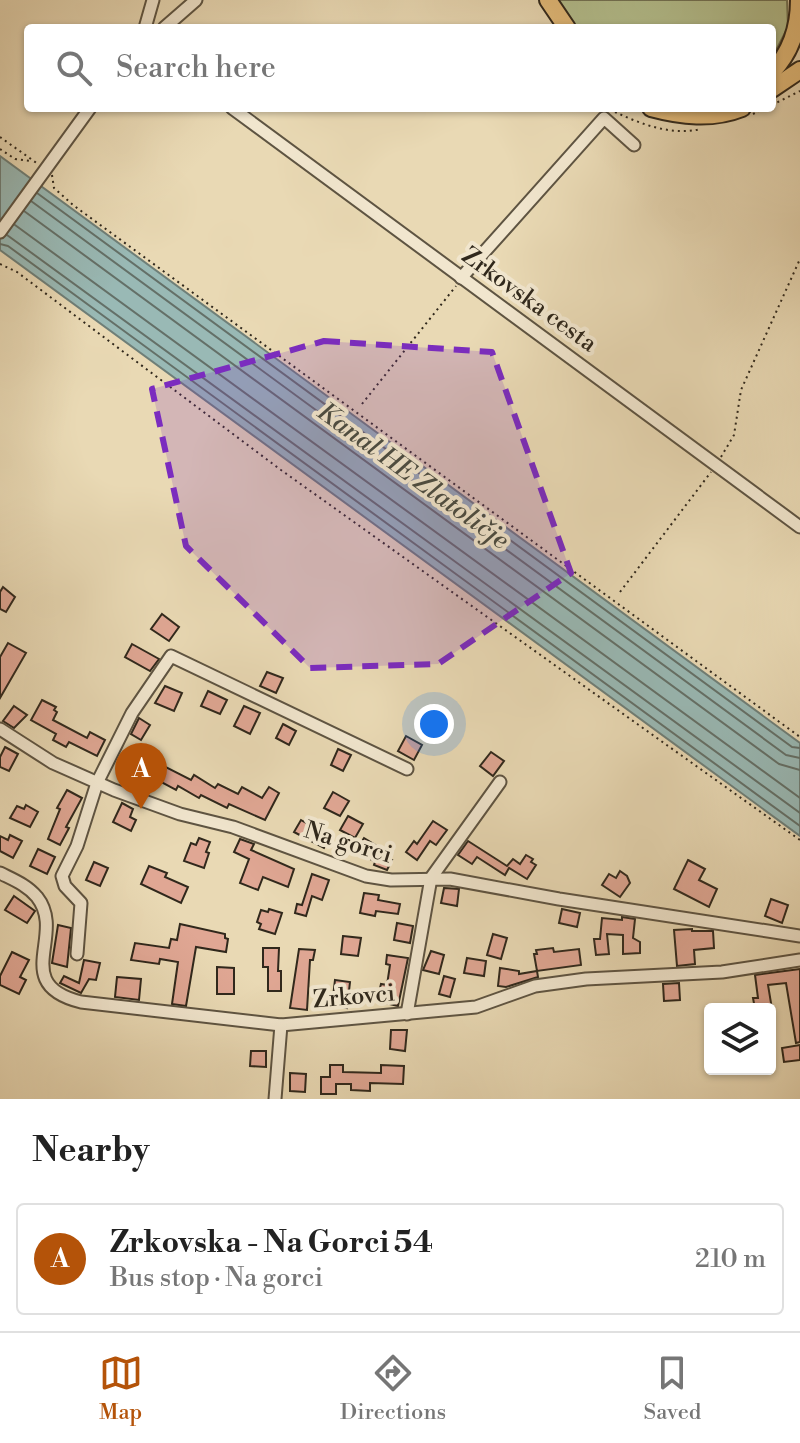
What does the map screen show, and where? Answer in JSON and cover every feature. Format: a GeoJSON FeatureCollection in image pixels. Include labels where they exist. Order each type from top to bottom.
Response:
{"type":"FeatureCollection","features":[{"type":"Feature","properties":{"kind":"highway"},"geometry":{"type":"LineString","coordinates":[[535,0],[551,24]]}},
{"type":"Feature","properties":{"kind":"highway"},"geometry":{"type":"LineString","coordinates":[[548,0],[564,24]]}},
{"type":"Feature","properties":{"kind":"highway"},"geometry":{"type":"LineString","coordinates":[[776,66],[791,43],[798,20],[799,0]]}},
{"type":"Feature","properties":{"kind":"highway"},"geometry":{"type":"LineString","coordinates":[[776,86],[800,70]]}},
{"type":"Feature","properties":{"kind":"highway"},"geometry":{"type":"LineString","coordinates":[[668,112],[708,116],[732,112]]}},
{"type":"Feature","properties":{"kind":"street"},"geometry":{"type":"LineString","coordinates":[[146,24],[153,0]]}},
{"type":"Feature","properties":{"kind":"street"},"geometry":{"type":"LineString","coordinates":[[169,24],[196,0]]}},
{"type":"Feature","properties":{"kind":"street"},"geometry":{"type":"LineString","coordinates":[[0,232],[50,173],[88,112]]}},
{"type":"Feature","properties":{"kind":"street","name":"Zrkovska cesta"},"geometry":{"type":"LineString","coordinates":[[237,112],[800,527]]}},
{"type":"Feature","properties":{"kind":"street"},"geometry":{"type":"LineString","coordinates":[[461,278],[604,118],[634,145]]}},
{"type":"Feature","properties":{"kind":"street"},"geometry":{"type":"LineString","coordinates":[[77,954],[81,903],[65,886],[62,876],[77,846],[97,783],[132,713],[171,656],[407,769]]}},
{"type":"Feature","properties":{"kind":"street","name":"Na gorci"},"geometry":{"type":"LineString","coordinates":[[0,729],[53,763],[97,783],[180,814],[233,827],[366,876],[391,880],[431,878],[800,936]]}},
{"type":"Feature","properties":{"kind":"street"},"geometry":{"type":"LineString","coordinates":[[407,1014],[431,878],[500,782]]}},
{"type":"Feature","properties":{"kind":"street","name":"Zrkovci"},"geometry":{"type":"LineString","coordinates":[[0,873],[26,885],[40,900],[45,916],[42,972],[54,992],[81,1002],[281,1025],[476,1007],[535,986],[573,981],[722,972],[800,960]]}},
{"type":"Feature","properties":{"kind":"street"},"geometry":{"type":"LineString","coordinates":[[275,1099],[281,1025]]}},
{"type":"Feature","properties":{"kind":"path"},"geometry":{"type":"LineString","coordinates":[[776,103],[800,91]]}},
{"type":"Feature","properties":{"kind":"path"},"geometry":{"type":"LineString","coordinates":[[0,137],[34,162],[15,159],[0,149]]}},
{"type":"Feature","properties":{"kind":"path"},"geometry":{"type":"LineString","coordinates":[[50,173],[57,192],[73,205],[800,737]]}},
{"type":"Feature","properties":{"kind":"path"},"geometry":{"type":"LineString","coordinates":[[620,592],[716,465],[734,435],[741,390],[800,259]]}},
{"type":"Feature","properties":{"kind":"path"},"geometry":{"type":"LineString","coordinates":[[0,264],[17,272],[294,479],[800,840]]}},
{"type":"Feature","properties":{"kind":"path"},"geometry":{"type":"LineString","coordinates":[[362,404],[461,278]]}},
{"type":"Feature","properties":{"kind":"highlighted area"},"geometry":{"type":"Polygon","coordinates":[[[324,341],[492,352],[571,573],[438,664],[310,668],[186,546],[152,389],[324,341]]]}},
{"type":"Feature","properties":{"kind":"green space"},"geometry":{"type":"Polygon","coordinates":[[[552,0],[787,0],[788,27],[776,50],[776,24],[568,24],[552,0]]]}},
{"type":"Feature","properties":{"kind":"water","name":"Kanal HE Zlatoličje"},"geometry":{"type":"Polygon","coordinates":[[[0,156],[800,743],[800,836],[0,250],[0,156]]]}},
{"type":"Feature","properties":{"kind":"building"},"geometry":{"type":"Polygon","coordinates":[[[3,587],[15,597],[6,612],[0,609],[3,587]]]}},
{"type":"Feature","properties":{"kind":"building"},"geometry":{"type":"Polygon","coordinates":[[[162,614],[179,627],[169,641],[151,629],[162,614]]]}},
{"type":"Feature","properties":{"kind":"building"},"geometry":{"type":"Polygon","coordinates":[[[8,643],[26,653],[0,698],[0,657],[8,643]]]}},
{"type":"Feature","properties":{"kind":"building"},"geometry":{"type":"Polygon","coordinates":[[[132,644],[159,659],[150,671],[125,657],[132,644]]]}},
{"type":"Feature","properties":{"kind":"building"},"geometry":{"type":"Polygon","coordinates":[[[267,672],[283,678],[276,693],[260,686],[267,672]]]}},
{"type":"Feature","properties":{"kind":"building"},"geometry":{"type":"Polygon","coordinates":[[[165,686],[182,693],[174,711],[155,703],[165,686]]]}},
{"type":"Feature","properties":{"kind":"building"},"geometry":{"type":"Polygon","coordinates":[[[208,691],[227,700],[220,714],[201,706],[208,691]]]}},
{"type":"Feature","properties":{"kind":"building"},"geometry":{"type":"Polygon","coordinates":[[[42,700],[56,707],[53,720],[87,738],[90,732],[105,740],[97,756],[69,742],[66,747],[53,740],[56,734],[31,720],[42,700]]]}},
{"type":"Feature","properties":{"kind":"building"},"geometry":{"type":"Polygon","coordinates":[[[14,706],[27,715],[14,728],[3,721],[14,706]]]}},
{"type":"Feature","properties":{"kind":"building"},"geometry":{"type":"Polygon","coordinates":[[[244,706],[260,713],[250,734],[234,726],[244,706]]]}},
{"type":"Feature","properties":{"kind":"building"},"geometry":{"type":"Polygon","coordinates":[[[139,718],[150,725],[141,740],[131,734],[139,718]]]}},
{"type":"Feature","properties":{"kind":"building"},"geometry":{"type":"Polygon","coordinates":[[[283,724],[296,731],[289,745],[276,738],[283,724]]]}},
{"type":"Feature","properties":{"kind":"building"},"geometry":{"type":"Polygon","coordinates":[[[406,736],[422,745],[414,760],[398,751],[406,736]]]}},
{"type":"Feature","properties":{"kind":"building"},"geometry":{"type":"Polygon","coordinates":[[[5,747],[18,754],[9,771],[0,767],[0,757],[5,747]]]}},
{"type":"Feature","properties":{"kind":"building"},"geometry":{"type":"Polygon","coordinates":[[[338,749],[351,755],[343,771],[331,765],[338,749]]]}},
{"type":"Feature","properties":{"kind":"building"},"geometry":{"type":"Polygon","coordinates":[[[491,752],[504,761],[493,776],[480,766],[491,752]]]}},
{"type":"Feature","properties":{"kind":"building"},"geometry":{"type":"Polygon","coordinates":[[[146,757],[191,780],[194,775],[215,788],[218,784],[238,794],[242,787],[262,798],[269,787],[279,793],[265,820],[229,804],[227,808],[201,795],[199,798],[178,786],[176,790],[154,778],[152,782],[137,773],[146,757]]]}},
{"type":"Feature","properties":{"kind":"building"},"geometry":{"type":"Polygon","coordinates":[[[67,790],[82,798],[60,845],[48,839],[60,809],[57,808],[67,790]]]}},
{"type":"Feature","properties":{"kind":"building"},"geometry":{"type":"Polygon","coordinates":[[[333,792],[349,801],[340,816],[324,808],[333,792]]]}},
{"type":"Feature","properties":{"kind":"building"},"geometry":{"type":"Polygon","coordinates":[[[122,803],[133,809],[130,817],[136,820],[131,831],[113,822],[122,803]]]}},
{"type":"Feature","properties":{"kind":"building"},"geometry":{"type":"Polygon","coordinates":[[[26,805],[38,812],[30,827],[10,818],[17,806],[24,809],[26,805]]]}},
{"type":"Feature","properties":{"kind":"building"},"geometry":{"type":"Polygon","coordinates":[[[348,816],[363,824],[355,838],[340,830],[348,816]]]}},
{"type":"Feature","properties":{"kind":"building"},"geometry":{"type":"Polygon","coordinates":[[[301,820],[330,837],[324,848],[294,832],[301,820]]]}},
{"type":"Feature","properties":{"kind":"building"},"geometry":{"type":"Polygon","coordinates":[[[433,821],[447,830],[436,845],[430,841],[417,860],[406,852],[414,841],[417,844],[433,821]]]}},
{"type":"Feature","properties":{"kind":"building"},"geometry":{"type":"Polygon","coordinates":[[[10,835],[22,841],[13,858],[0,851],[0,836],[8,840],[10,835]]]}},
{"type":"Feature","properties":{"kind":"building"},"geometry":{"type":"Polygon","coordinates":[[[199,838],[210,842],[204,868],[184,861],[191,843],[196,845],[199,838]]]}},
{"type":"Feature","properties":{"kind":"building"},"geometry":{"type":"Polygon","coordinates":[[[364,838],[377,846],[373,852],[392,860],[387,870],[374,865],[375,862],[352,848],[354,844],[359,846],[364,838]]]}},
{"type":"Feature","properties":{"kind":"building"},"geometry":{"type":"Polygon","coordinates":[[[240,839],[254,844],[251,850],[294,869],[288,887],[263,877],[258,890],[240,883],[249,859],[234,852],[240,839]]]}},
{"type":"Feature","properties":{"kind":"building"},"geometry":{"type":"Polygon","coordinates":[[[468,841],[507,866],[513,859],[520,864],[526,855],[536,865],[527,879],[509,868],[505,875],[477,857],[472,864],[458,855],[468,841]]]}},
{"type":"Feature","properties":{"kind":"building"},"geometry":{"type":"Polygon","coordinates":[[[38,849],[55,857],[47,874],[30,866],[38,849]]]}},
{"type":"Feature","properties":{"kind":"building"},"geometry":{"type":"Polygon","coordinates":[[[688,860],[705,869],[699,880],[717,889],[709,907],[674,889],[688,860]]]}},
{"type":"Feature","properties":{"kind":"building"},"geometry":{"type":"Polygon","coordinates":[[[94,862],[108,868],[100,886],[86,880],[94,862]]]}},
{"type":"Feature","properties":{"kind":"building"},"geometry":{"type":"Polygon","coordinates":[[[149,866],[188,887],[181,903],[141,884],[149,866]]]}},
{"type":"Feature","properties":{"kind":"building"},"geometry":{"type":"Polygon","coordinates":[[[620,871],[630,883],[620,897],[602,885],[609,874],[616,878],[620,871]]]}},
{"type":"Feature","properties":{"kind":"building"},"geometry":{"type":"Polygon","coordinates":[[[312,874],[329,880],[322,900],[312,896],[306,916],[295,913],[297,904],[302,905],[312,874]]]}},
{"type":"Feature","properties":{"kind":"building"},"geometry":{"type":"Polygon","coordinates":[[[444,888],[459,889],[457,906],[441,903],[444,888]]]}},
{"type":"Feature","properties":{"kind":"building"},"geometry":{"type":"Polygon","coordinates":[[[364,893],[379,895],[378,900],[400,904],[398,914],[376,911],[375,916],[360,913],[364,893]]]}},
{"type":"Feature","properties":{"kind":"building"},"geometry":{"type":"Polygon","coordinates":[[[14,896],[35,911],[27,923],[5,910],[14,896]]]}},
{"type":"Feature","properties":{"kind":"building"},"geometry":{"type":"Polygon","coordinates":[[[771,899],[788,905],[782,923],[765,916],[771,899]]]}},
{"type":"Feature","properties":{"kind":"building"},"geometry":{"type":"Polygon","coordinates":[[[269,909],[282,913],[275,934],[259,929],[261,924],[257,922],[261,910],[268,912],[269,909]]]}},
{"type":"Feature","properties":{"kind":"building"},"geometry":{"type":"Polygon","coordinates":[[[562,909],[580,913],[577,927],[559,923],[562,909]]]}},
{"type":"Feature","properties":{"kind":"building"},"geometry":{"type":"Polygon","coordinates":[[[622,917],[635,919],[633,938],[640,942],[640,953],[623,954],[623,935],[607,934],[609,954],[596,955],[594,939],[600,939],[602,918],[622,920],[622,917]]]}},
{"type":"Feature","properties":{"kind":"building"},"geometry":{"type":"Polygon","coordinates":[[[397,923],[413,926],[410,943],[394,940],[397,923]]]}},
{"type":"Feature","properties":{"kind":"building"},"geometry":{"type":"Polygon","coordinates":[[[180,924],[225,934],[228,939],[226,952],[196,947],[186,1006],[172,1004],[178,962],[160,959],[159,964],[131,960],[135,943],[169,948],[171,939],[177,940],[180,924]]]}},
{"type":"Feature","properties":{"kind":"building"},"geometry":{"type":"Polygon","coordinates":[[[58,925],[71,928],[67,967],[52,963],[58,925]]]}},
{"type":"Feature","properties":{"kind":"building"},"geometry":{"type":"Polygon","coordinates":[[[674,930],[713,931],[714,948],[694,950],[695,964],[677,966],[674,930]]]}},
{"type":"Feature","properties":{"kind":"building"},"geometry":{"type":"Polygon","coordinates":[[[493,934],[507,938],[501,959],[487,955],[493,934]]]}},
{"type":"Feature","properties":{"kind":"building"},"geometry":{"type":"Polygon","coordinates":[[[343,936],[361,938],[358,956],[341,954],[343,936]]]}},
{"type":"Feature","properties":{"kind":"building"},"geometry":{"type":"Polygon","coordinates":[[[263,948],[279,948],[281,991],[268,991],[268,967],[263,967],[263,948]]]}},
{"type":"Feature","properties":{"kind":"building"},"geometry":{"type":"Polygon","coordinates":[[[553,948],[554,952],[579,949],[581,965],[537,971],[536,950],[553,948]]]}},
{"type":"Feature","properties":{"kind":"building"},"geometry":{"type":"Polygon","coordinates":[[[299,949],[315,950],[313,960],[310,960],[307,1010],[290,1008],[299,949]]]}},
{"type":"Feature","properties":{"kind":"building"},"geometry":{"type":"Polygon","coordinates":[[[431,951],[444,955],[439,974],[423,970],[431,951]]]}},
{"type":"Feature","properties":{"kind":"building"},"geometry":{"type":"Polygon","coordinates":[[[12,952],[29,960],[20,977],[26,980],[19,994],[0,985],[0,976],[12,952]]]}},
{"type":"Feature","properties":{"kind":"building"},"geometry":{"type":"Polygon","coordinates":[[[387,955],[408,958],[398,1006],[377,1001],[381,984],[387,985],[390,965],[386,964],[387,955]]]}},
{"type":"Feature","properties":{"kind":"building"},"geometry":{"type":"Polygon","coordinates":[[[467,958],[486,961],[484,976],[464,973],[467,958]]]}},
{"type":"Feature","properties":{"kind":"building"},"geometry":{"type":"Polygon","coordinates":[[[84,960],[100,963],[96,980],[89,979],[81,993],[60,983],[64,976],[79,983],[84,960]]]}},
{"type":"Feature","properties":{"kind":"building"},"geometry":{"type":"Polygon","coordinates":[[[217,967],[234,968],[234,994],[217,994],[217,967]]]}},
{"type":"Feature","properties":{"kind":"building"},"geometry":{"type":"Polygon","coordinates":[[[500,968],[519,971],[519,974],[537,971],[538,977],[506,987],[498,986],[500,968]]]}},
{"type":"Feature","properties":{"kind":"building"},"geometry":{"type":"Polygon","coordinates":[[[800,969],[800,1042],[796,1043],[786,983],[768,985],[771,1003],[754,1003],[753,998],[758,998],[755,975],[800,969]]]}},
{"type":"Feature","properties":{"kind":"building"},"geometry":{"type":"Polygon","coordinates":[[[444,976],[455,979],[450,997],[439,994],[444,976]]]}},
{"type":"Feature","properties":{"kind":"building"},"geometry":{"type":"Polygon","coordinates":[[[117,977],[141,979],[139,1000],[115,997],[117,977]]]}},
{"type":"Feature","properties":{"kind":"building"},"geometry":{"type":"Polygon","coordinates":[[[335,980],[350,982],[347,1008],[332,1006],[335,980]]]}},
{"type":"Feature","properties":{"kind":"building"},"geometry":{"type":"Polygon","coordinates":[[[679,983],[680,1000],[664,1001],[663,984],[679,983]]]}},
{"type":"Feature","properties":{"kind":"building"},"geometry":{"type":"Polygon","coordinates":[[[391,1030],[407,1030],[405,1051],[390,1049],[391,1030]]]}},
{"type":"Feature","properties":{"kind":"building"},"geometry":{"type":"Polygon","coordinates":[[[800,1045],[800,1060],[784,1062],[782,1048],[800,1045]]]}},
{"type":"Feature","properties":{"kind":"building"},"geometry":{"type":"Polygon","coordinates":[[[251,1051],[266,1051],[266,1067],[250,1066],[251,1051]]]}},
{"type":"Feature","properties":{"kind":"building"},"geometry":{"type":"Polygon","coordinates":[[[330,1065],[343,1065],[343,1072],[381,1073],[381,1065],[404,1066],[403,1084],[370,1083],[370,1091],[351,1090],[351,1084],[336,1084],[336,1094],[321,1094],[321,1077],[330,1077],[330,1065]]]}},
{"type":"Feature","properties":{"kind":"building"},"geometry":{"type":"Polygon","coordinates":[[[290,1073],[306,1074],[305,1092],[290,1091],[290,1073]]]}},
{"type":"Feature","properties":{"kind":"place","name":"Zrkovska - Na Gorci 54"},"geometry":{"type":"Point","coordinates":[141,809]}}]}
